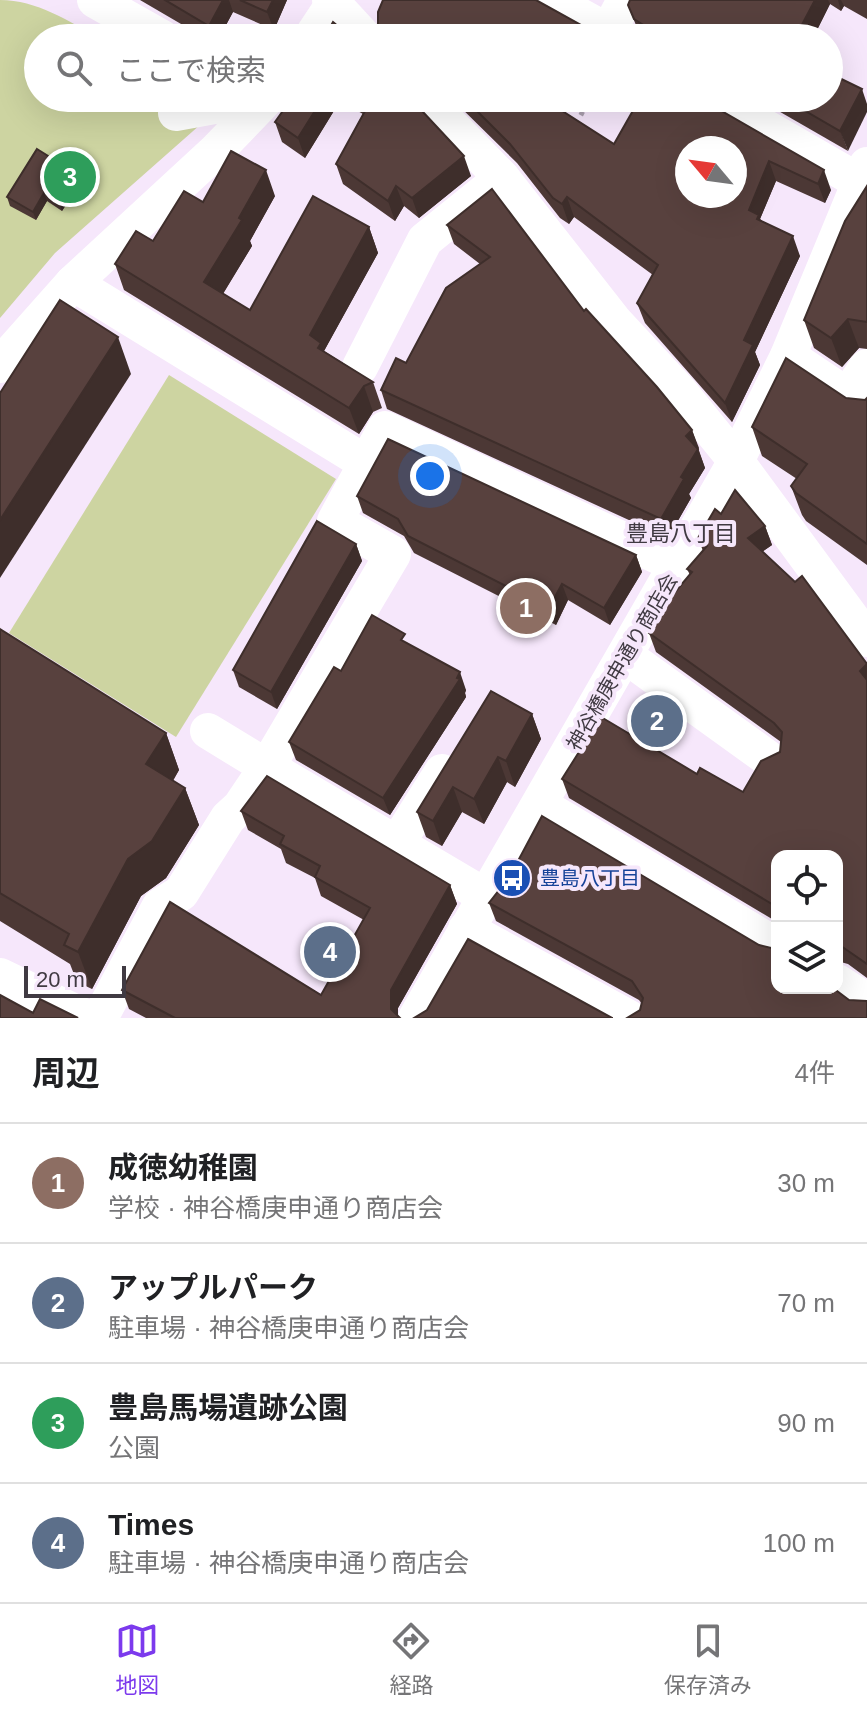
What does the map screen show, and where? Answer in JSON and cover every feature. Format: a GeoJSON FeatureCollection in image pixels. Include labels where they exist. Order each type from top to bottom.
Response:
{"type":"FeatureCollection","features":[{"type":"Feature","properties":{"kind":"street"},"geometry":{"type":"LineString","coordinates":[[95,0],[137,24]]}},
{"type":"Feature","properties":{"kind":"street"},"geometry":{"type":"LineString","coordinates":[[551,0],[618,23]]}},
{"type":"Feature","properties":{"kind":"street"},"geometry":{"type":"LineString","coordinates":[[319,24],[333,1],[353,24]]}},
{"type":"Feature","properties":{"kind":"street"},"geometry":{"type":"LineString","coordinates":[[176,113],[182,112]]}},
{"type":"Feature","properties":{"kind":"street"},"geometry":{"type":"LineString","coordinates":[[0,365],[73,283],[216,151],[254,112]]}},
{"type":"Feature","properties":{"kind":"street"},"geometry":{"type":"LineString","coordinates":[[438,112],[502,178],[615,322],[680,392],[736,461],[867,639]]}},
{"type":"Feature","properties":{"kind":"street"},"geometry":{"type":"LineString","coordinates":[[740,112],[864,178]]}},
{"type":"Feature","properties":{"kind":"street"},"geometry":{"type":"LineString","coordinates":[[360,367],[425,240],[502,178]]}},
{"type":"Feature","properties":{"kind":"street","name":"神谷橋庚申通り商店会"},"geometry":{"type":"LineString","coordinates":[[416,1018],[736,461],[788,356],[864,178]]}},
{"type":"Feature","properties":{"kind":"street"},"geometry":{"type":"LineString","coordinates":[[73,283],[366,463]]}},
{"type":"Feature","properties":{"kind":"street"},"geometry":{"type":"LineString","coordinates":[[788,356],[860,391]]}},
{"type":"Feature","properties":{"kind":"street"},"geometry":{"type":"LineString","coordinates":[[100,1018],[160,906],[181,893],[228,818],[240,807],[267,767],[393,554],[335,521],[385,429],[677,565]]}},
{"type":"Feature","properties":{"kind":"street"},"geometry":{"type":"LineString","coordinates":[[626,656],[769,759]]}},
{"type":"Feature","properties":{"kind":"street"},"geometry":{"type":"LineString","coordinates":[[208,731],[485,896]]}},
{"type":"Feature","properties":{"kind":"street"},"geometry":{"type":"LineString","coordinates":[[396,845],[463,739]]}},
{"type":"Feature","properties":{"kind":"street"},"geometry":{"type":"LineString","coordinates":[[540,805],[771,942]]}},
{"type":"Feature","properties":{"kind":"street"},"geometry":{"type":"LineString","coordinates":[[466,929],[629,1018]]}},
{"type":"Feature","properties":{"kind":"street"},"geometry":{"type":"LineString","coordinates":[[0,976],[87,1018]]}},
{"type":"Feature","properties":{"kind":"street"},"geometry":{"type":"LineString","coordinates":[[843,986],[867,1001]]}},
{"type":"Feature","properties":{"kind":"path"},"geometry":{"type":"LineString","coordinates":[[573,129],[582,112]]}},
{"type":"Feature","properties":{"kind":"green space"},"geometry":{"type":"Polygon","coordinates":[[[0,0],[27,4],[73,24],[24,24],[24,112],[199,112],[201,124],[55,253],[0,318],[0,0]]]}},
{"type":"Feature","properties":{"kind":"green space"},"geometry":{"type":"Polygon","coordinates":[[[169,375],[336,479],[176,737],[9,633],[169,375]]]}},
{"type":"Feature","properties":{"kind":"building"},"geometry":{"type":"Polygon","coordinates":[[[165,0],[223,0],[210,24],[165,0]]]}},
{"type":"Feature","properties":{"kind":"building"},"geometry":{"type":"Polygon","coordinates":[[[240,0],[273,0],[267,12],[240,0]]]}},
{"type":"Feature","properties":{"kind":"building"},"geometry":{"type":"Polygon","coordinates":[[[383,0],[536,0],[579,24],[378,24],[378,12],[383,0]]]}},
{"type":"Feature","properties":{"kind":"building"},"geometry":{"type":"Polygon","coordinates":[[[630,0],[815,0],[802,24],[642,24],[634,19],[628,5],[630,0]]]}},
{"type":"Feature","properties":{"kind":"building"},"geometry":{"type":"Polygon","coordinates":[[[843,80],[862,89],[840,131],[807,112],[843,112],[843,80]]]}},
{"type":"Feature","properties":{"kind":"building"},"geometry":{"type":"Polygon","coordinates":[[[282,112],[314,112],[298,138],[275,122],[282,112]]]}},
{"type":"Feature","properties":{"kind":"building"},"geometry":{"type":"Polygon","coordinates":[[[365,112],[423,112],[464,156],[412,198],[396,186],[388,201],[336,164],[365,112]]]}},
{"type":"Feature","properties":{"kind":"building"},"geometry":{"type":"Polygon","coordinates":[[[478,112],[564,112],[614,144],[632,112],[723,112],[824,170],[818,184],[769,161],[749,210],[759,215],[757,219],[793,236],[744,340],[753,345],[725,403],[637,303],[658,265],[567,197],[562,204],[553,198],[510,144],[478,112]]]}},
{"type":"Feature","properties":{"kind":"building"},"geometry":{"type":"Polygon","coordinates":[[[37,149],[77,174],[59,202],[44,193],[33,212],[7,197],[37,149]]]}},
{"type":"Feature","properties":{"kind":"building"},"geometry":{"type":"Polygon","coordinates":[[[231,151],[266,170],[239,218],[242,220],[204,282],[250,310],[313,196],[369,227],[310,335],[321,343],[318,348],[373,382],[364,386],[349,408],[115,264],[136,231],[153,241],[184,191],[203,202],[231,151]]]}},
{"type":"Feature","properties":{"kind":"building"},"geometry":{"type":"Polygon","coordinates":[[[867,186],[867,322],[848,319],[831,338],[804,320],[845,221],[867,186]]]}},
{"type":"Feature","properties":{"kind":"building"},"geometry":{"type":"Polygon","coordinates":[[[492,189],[584,311],[586,309],[657,387],[692,430],[686,436],[698,449],[661,519],[381,390],[396,358],[406,363],[446,288],[490,257],[447,225],[492,189]]]}},
{"type":"Feature","properties":{"kind":"building"},"geometry":{"type":"Polygon","coordinates":[[[60,300],[118,337],[0,520],[0,393],[60,300]]]}},
{"type":"Feature","properties":{"kind":"building"},"geometry":{"type":"Polygon","coordinates":[[[786,358],[846,398],[867,398],[867,544],[796,493],[791,486],[807,464],[752,427],[786,358]]]}},
{"type":"Feature","properties":{"kind":"building"},"geometry":{"type":"Polygon","coordinates":[[[388,439],[636,555],[604,608],[562,584],[549,608],[408,536],[398,519],[357,496],[388,439]]]}},
{"type":"Feature","properties":{"kind":"building"},"geometry":{"type":"Polygon","coordinates":[[[735,490],[765,526],[748,538],[795,582],[802,576],[867,664],[860,671],[867,680],[867,964],[843,948],[843,850],[771,850],[771,903],[562,779],[601,717],[697,774],[700,768],[743,792],[761,761],[780,752],[782,732],[774,723],[649,633],[665,604],[692,572],[687,569],[707,546],[698,538],[715,509],[721,514],[735,490]]]}},
{"type":"Feature","properties":{"kind":"building"},"geometry":{"type":"Polygon","coordinates":[[[317,521],[356,544],[271,692],[233,670],[317,521]]]}},
{"type":"Feature","properties":{"kind":"building"},"geometry":{"type":"Polygon","coordinates":[[[372,615],[405,634],[401,640],[460,672],[457,678],[460,679],[383,798],[289,742],[334,667],[341,671],[372,615]]]}},
{"type":"Feature","properties":{"kind":"building"},"geometry":{"type":"Polygon","coordinates":[[[0,629],[166,733],[146,764],[185,788],[152,841],[128,859],[78,952],[64,945],[69,934],[0,893],[0,629]]]}},
{"type":"Feature","properties":{"kind":"building"},"geometry":{"type":"Polygon","coordinates":[[[491,691],[532,714],[506,761],[498,757],[474,799],[453,787],[433,821],[417,812],[491,691]]]}},
{"type":"Feature","properties":{"kind":"building"},"geometry":{"type":"Polygon","coordinates":[[[267,776],[450,885],[391,990],[391,1009],[400,1018],[175,1018],[122,990],[170,902],[321,995],[370,908],[315,877],[320,866],[280,844],[284,836],[241,811],[267,776]]]}},
{"type":"Feature","properties":{"kind":"building"},"geometry":{"type":"Polygon","coordinates":[[[542,816],[759,945],[771,948],[771,994],[841,994],[849,1000],[867,1001],[867,1018],[627,1018],[640,1010],[643,998],[632,981],[489,903],[510,876],[542,816]]]}},
{"type":"Feature","properties":{"kind":"building"},"geometry":{"type":"Polygon","coordinates":[[[468,939],[612,1018],[414,1018],[427,1010],[468,939]]]}},
{"type":"Feature","properties":{"kind":"building"},"geometry":{"type":"Polygon","coordinates":[[[0,995],[33,1013],[40,999],[78,1018],[0,1018],[0,995]]]}},
{"type":"Feature","properties":{"kind":"place","name":"豊島馬場遺跡公園"},"geometry":{"type":"Point","coordinates":[70,177]}},
{"type":"Feature","properties":{"kind":"place","name":"成徳幼稚園"},"geometry":{"type":"Point","coordinates":[526,608]}},
{"type":"Feature","properties":{"kind":"place","name":"アップルパーク"},"geometry":{"type":"Point","coordinates":[657,721]}},
{"type":"Feature","properties":{"kind":"place","name":"豊島八丁目"},"geometry":{"type":"Point","coordinates":[512,878]}},
{"type":"Feature","properties":{"kind":"place","name":"Times"},"geometry":{"type":"Point","coordinates":[330,952]}},
{"type":"Feature","properties":{"kind":"district","name":"豊島八丁目"},"geometry":{"type":"Point","coordinates":[681,533]}}]}
